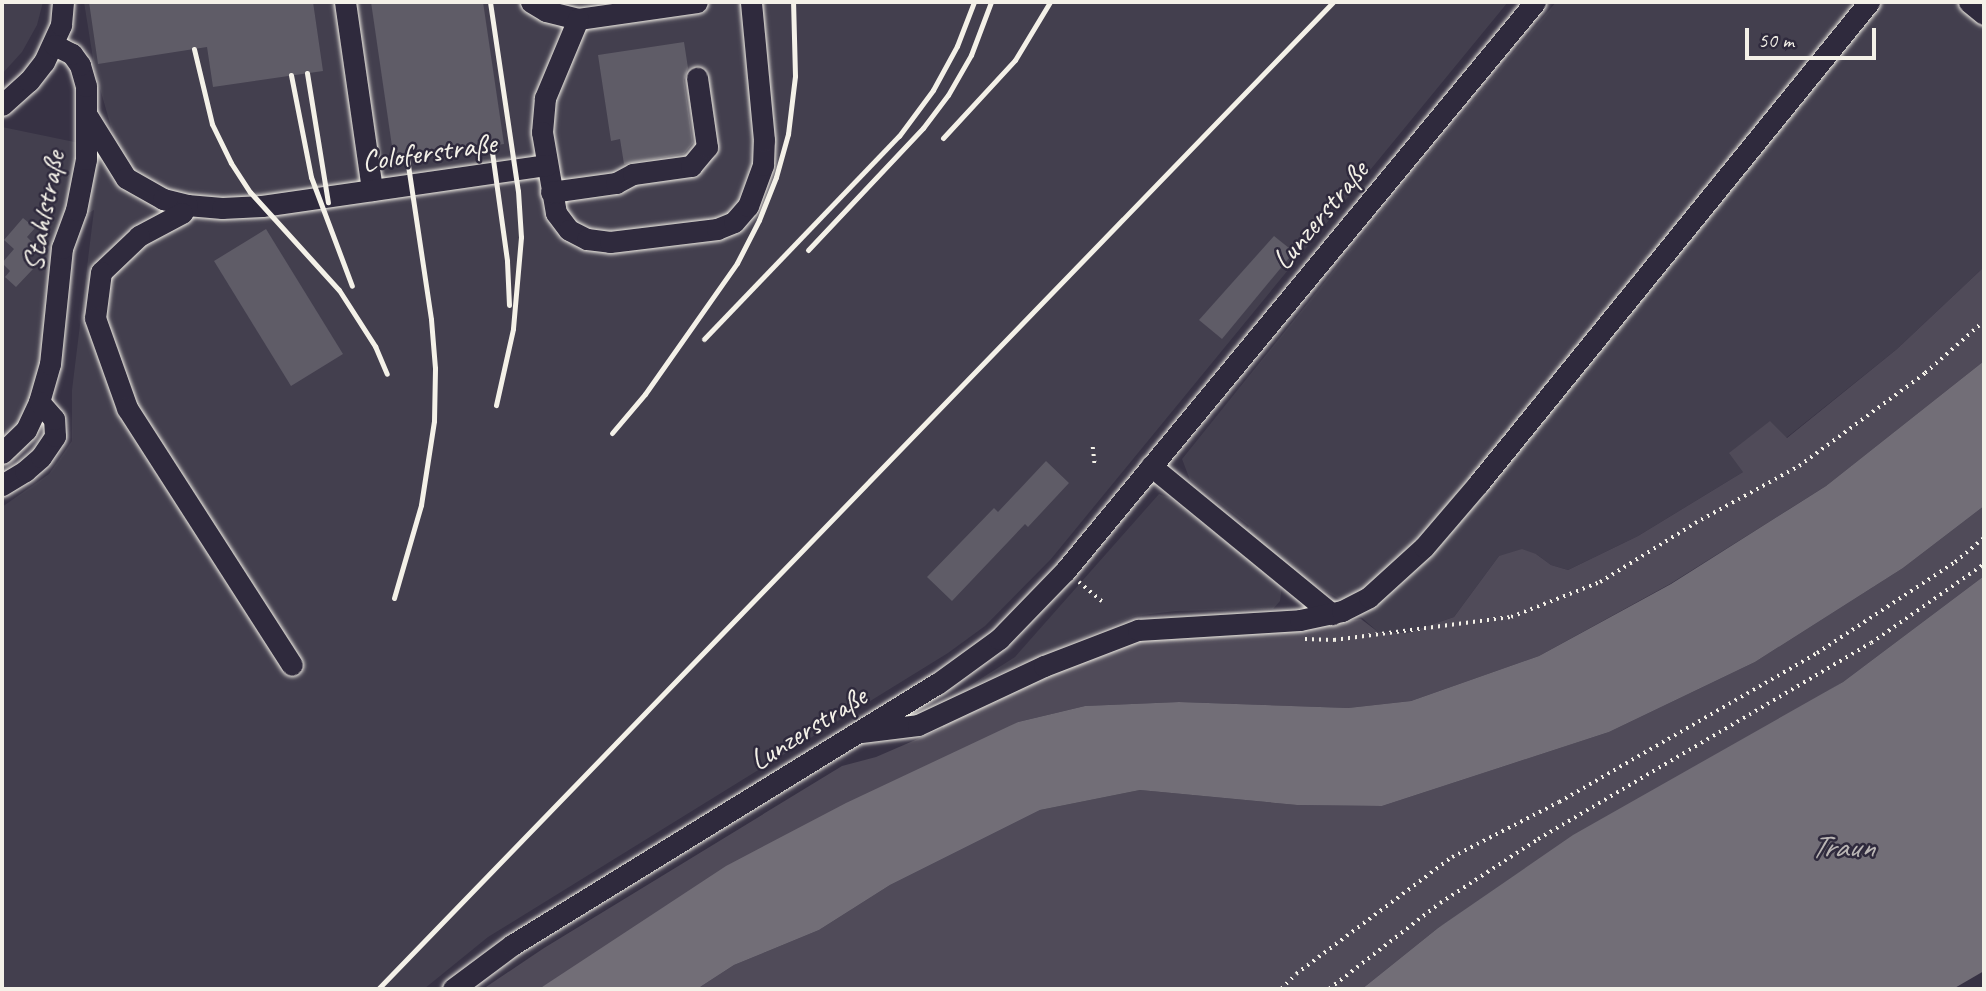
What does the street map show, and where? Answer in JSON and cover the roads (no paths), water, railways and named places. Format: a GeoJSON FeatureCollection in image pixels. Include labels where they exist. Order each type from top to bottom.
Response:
{"type":"FeatureCollection","features":[{"type":"Feature","properties":{"kind":"street"},"geometry":{"type":"LineString","coordinates":[[2,105],[29,81],[54,45],[61,25],[63,2]]}},
{"type":"Feature","properties":{"kind":"street"},"geometry":{"type":"LineString","coordinates":[[345,2],[372,190]]}},
{"type":"Feature","properties":{"kind":"street"},"geometry":{"type":"LineString","coordinates":[[531,2],[546,11],[578,19],[697,2]]}},
{"type":"Feature","properties":{"kind":"street"},"geometry":{"type":"LineString","coordinates":[[578,19],[545,98],[542,132],[556,214],[569,230],[587,239],[610,242],[717,229],[734,222],[757,188],[763,165],[764,140],[751,2]]}},
{"type":"Feature","properties":{"kind":"street","name":"Lunzerstraße"},"geometry":{"type":"LineString","coordinates":[[453,989],[512,945],[937,684],[999,639],[1065,571],[1535,2]]}},
{"type":"Feature","properties":{"kind":"street"},"geometry":{"type":"LineString","coordinates":[[856,733],[918,725],[1044,666],[1138,629],[1259,624],[1341,611],[1385,585],[1442,526],[1869,2]]}},
{"type":"Feature","properties":{"kind":"street"},"geometry":{"type":"LineString","coordinates":[[1969,2],[1984,14]]}},
{"type":"Feature","properties":{"kind":"street","name":"Stahlstraße"},"geometry":{"type":"LineString","coordinates":[[2,453],[26,430],[39,402],[50,364],[62,248],[76,210],[86,159],[86,86],[80,65],[72,54],[54,45]]}},
{"type":"Feature","properties":{"kind":"street"},"geometry":{"type":"LineString","coordinates":[[551,192],[615,183],[633,174],[691,166],[707,147],[697,78]]}},
{"type":"Feature","properties":{"kind":"street","name":"Coloferstraße"},"geometry":{"type":"LineString","coordinates":[[88,117],[126,178],[163,199],[187,205],[222,208],[262,206],[547,165]]}},
{"type":"Feature","properties":{"kind":"street"},"geometry":{"type":"LineString","coordinates":[[187,205],[182,213],[139,236],[101,272],[94,317],[127,408],[292,665]]}},
{"type":"Feature","properties":{"kind":"street"},"geometry":{"type":"LineString","coordinates":[[2,485],[25,471],[55,436],[54,419],[39,402]]}},
{"type":"Feature","properties":{"kind":"street"},"geometry":{"type":"LineString","coordinates":[[1151,466],[1341,611]]}},
{"type":"Feature","properties":{"kind":"water"},"geometry":{"type":"Polygon","coordinates":[[[1984,361],[1984,506],[1903,568],[1755,662],[1609,732],[1382,806],[1297,805],[1140,790],[1040,810],[890,885],[819,930],[734,965],[697,989],[539,989],[726,866],[846,803],[1018,722],[1085,706],[1179,702],[1348,708],[1411,701],[1539,656],[1671,584],[1826,486],[1984,361]]]}},
{"type":"Feature","properties":{"kind":"water","name":"Traun"},"geometry":{"type":"Polygon","coordinates":[[[1984,576],[1984,971],[1953,989],[1362,989],[1438,928],[1573,835],[1843,682],[1984,576]]]}},
{"type":"Feature","properties":{"kind":"railway"},"geometry":{"type":"LineString","coordinates":[[490,2],[518,191],[521,237],[513,329],[496,405]]}},
{"type":"Feature","properties":{"kind":"railway"},"geometry":{"type":"LineString","coordinates":[[612,433],[645,394],[737,263],[759,220],[776,177],[788,134],[795,76],[793,2]]}},
{"type":"Feature","properties":{"kind":"railway"},"geometry":{"type":"LineString","coordinates":[[704,339],[899,136],[933,90],[957,46],[974,2]]}},
{"type":"Feature","properties":{"kind":"railway"},"geometry":{"type":"LineString","coordinates":[[808,250],[923,128],[948,95],[971,55],[991,2]]}},
{"type":"Feature","properties":{"kind":"railway"},"geometry":{"type":"LineString","coordinates":[[943,138],[1015,60],[1050,2]]}},
{"type":"Feature","properties":{"kind":"railway"},"geometry":{"type":"LineString","coordinates":[[378,989],[1333,2]]}},
{"type":"Feature","properties":{"kind":"railway"},"geometry":{"type":"LineString","coordinates":[[194,49],[212,124],[231,163],[250,192],[339,290],[375,346],[387,374]]}},
{"type":"Feature","properties":{"kind":"railway"},"geometry":{"type":"LineString","coordinates":[[307,73],[328,202]]}},
{"type":"Feature","properties":{"kind":"railway"},"geometry":{"type":"LineString","coordinates":[[291,75],[311,177],[352,286]]}},
{"type":"Feature","properties":{"kind":"railway"},"geometry":{"type":"LineString","coordinates":[[491,145],[507,261],[509,305]]}},
{"type":"Feature","properties":{"kind":"railway"},"geometry":{"type":"LineString","coordinates":[[394,598],[421,505],[434,421],[435,368],[431,319],[407,158]]}}]}
